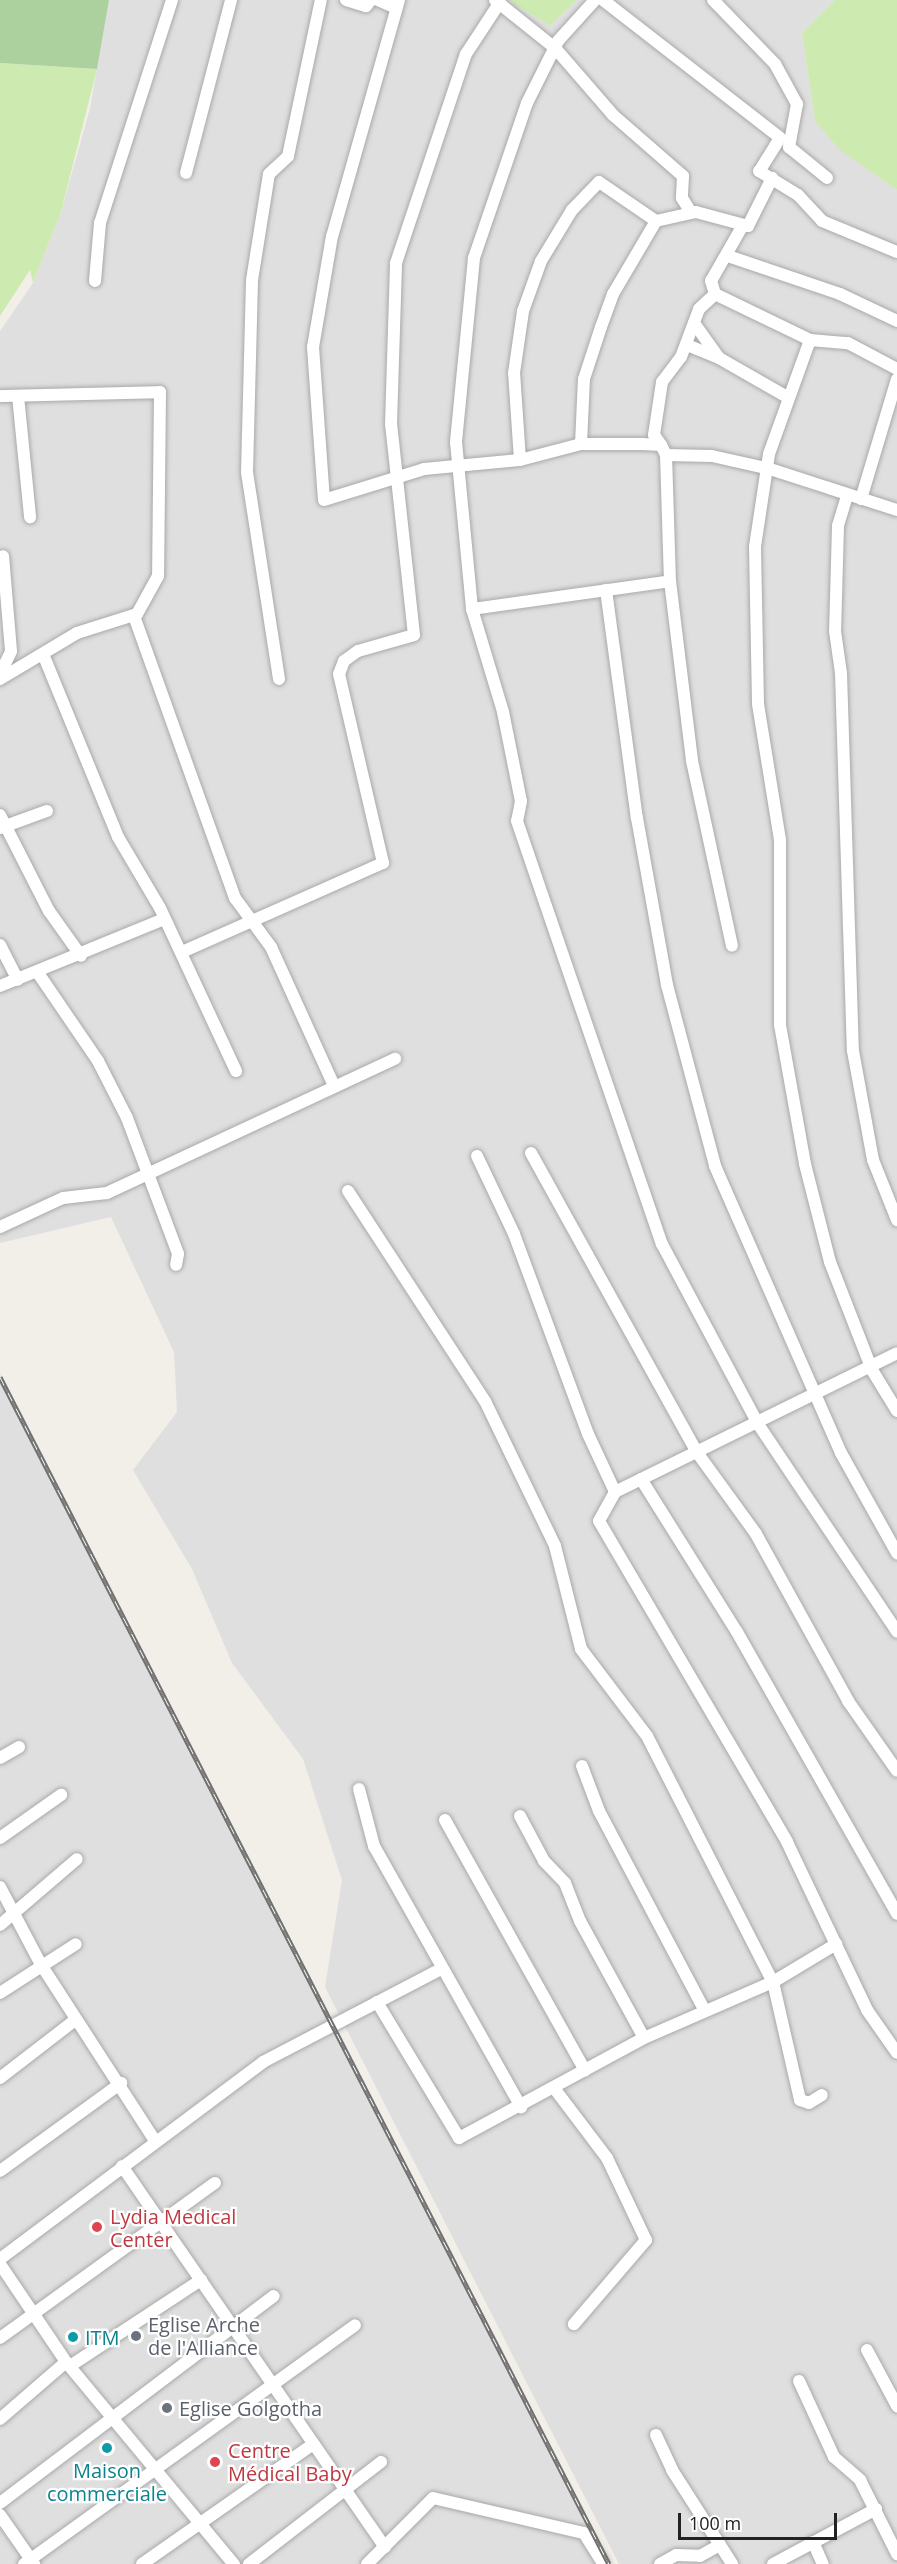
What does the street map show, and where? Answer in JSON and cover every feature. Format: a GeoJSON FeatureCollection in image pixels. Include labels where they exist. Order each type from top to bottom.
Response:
{"type":"FeatureCollection","features":[{"type":"Feature","properties":{"kind":"street"},"geometry":{"type":"LineString","coordinates":[[95,281],[100,223],[172,0]]}},
{"type":"Feature","properties":{"kind":"street"},"geometry":{"type":"LineString","coordinates":[[186,173],[231,0]]}},
{"type":"Feature","properties":{"kind":"street"},"geometry":{"type":"LineString","coordinates":[[279,679],[247,472],[252,280],[269,174],[288,156],[321,0]]}},
{"type":"Feature","properties":{"kind":"street"},"geometry":{"type":"LineString","coordinates":[[345,0],[366,6],[371,0]]}},
{"type":"Feature","properties":{"kind":"street"},"geometry":{"type":"LineString","coordinates":[[378,0],[397,4],[332,236],[313,347],[324,500],[399,480],[424,469],[520,460],[581,444],[712,456],[770,469],[847,496],[897,510]]}},
{"type":"Feature","properties":{"kind":"street"},"geometry":{"type":"LineString","coordinates":[[595,0],[555,48],[527,103],[479,236],[460,363],[456,442],[461,464],[472,609],[506,724],[521,801],[517,821],[613,1107],[671,1264],[758,1424],[897,1632]]}},
{"type":"Feature","properties":{"kind":"street"},"geometry":{"type":"LineString","coordinates":[[603,0],[827,178]]}},
{"type":"Feature","properties":{"kind":"street"},"geometry":{"type":"LineString","coordinates":[[713,0],[775,64],[798,104],[785,143],[759,171],[772,178],[822,221],[897,252]]}},
{"type":"Feature","properties":{"kind":"street"},"geometry":{"type":"LineString","coordinates":[[182,952],[383,863],[339,674],[344,661],[358,651],[414,635],[399,480],[391,424],[396,263],[466,54],[497,1],[555,48],[613,115],[683,176],[682,198],[690,212]]}},
{"type":"Feature","properties":{"kind":"street"},"geometry":{"type":"LineString","coordinates":[[581,444],[584,379],[601,327],[613,294],[656,221],[690,212],[748,226],[772,178]]}},
{"type":"Feature","properties":{"kind":"street"},"geometry":{"type":"LineString","coordinates":[[520,460],[514,373],[523,311],[541,261],[572,210],[599,182],[656,221]]}},
{"type":"Feature","properties":{"kind":"street"},"geometry":{"type":"LineString","coordinates":[[743,225],[728,256],[711,281],[715,294],[810,340],[848,343],[897,369]]}},
{"type":"Feature","properties":{"kind":"street"},"geometry":{"type":"LineString","coordinates":[[728,256],[840,294],[897,321]]}},
{"type":"Feature","properties":{"kind":"street"},"geometry":{"type":"LineString","coordinates":[[715,294],[699,309],[687,345],[662,382],[654,435],[664,450],[670,581],[692,761],[732,946]]}},
{"type":"Feature","properties":{"kind":"street"},"geometry":{"type":"LineString","coordinates":[[694,323],[719,358]]}},
{"type":"Feature","properties":{"kind":"street"},"geometry":{"type":"LineString","coordinates":[[810,340],[787,397],[769,454],[770,469],[757,518],[754,580],[758,704],[780,840],[780,1025],[805,1164],[830,1262],[871,1366],[897,1411]]}},
{"type":"Feature","properties":{"kind":"street"},"geometry":{"type":"LineString","coordinates":[[687,345],[719,358],[787,397]]}},
{"type":"Feature","properties":{"kind":"street"},"geometry":{"type":"LineString","coordinates":[[861,499],[897,379]]}},
{"type":"Feature","properties":{"kind":"street"},"geometry":{"type":"LineString","coordinates":[[0,396],[160,392],[158,576],[134,616],[77,633],[0,676]]}},
{"type":"Feature","properties":{"kind":"street"},"geometry":{"type":"LineString","coordinates":[[18,396],[30,517]]}},
{"type":"Feature","properties":{"kind":"street"},"geometry":{"type":"LineString","coordinates":[[847,496],[838,526],[835,631],[841,673],[854,1050],[873,1160],[897,1220]]}},
{"type":"Feature","properties":{"kind":"street"},"geometry":{"type":"LineString","coordinates":[[0,676],[11,651],[3,556]]}},
{"type":"Feature","properties":{"kind":"street"},"geometry":{"type":"LineString","coordinates":[[472,609],[670,581]]}},
{"type":"Feature","properties":{"kind":"street"},"geometry":{"type":"LineString","coordinates":[[606,590],[648,886],[696,1097],[724,1192],[818,1395],[841,1453],[897,1553]]}},
{"type":"Feature","properties":{"kind":"street"},"geometry":{"type":"LineString","coordinates":[[134,616],[211,837],[235,898],[271,947],[334,1086]]}},
{"type":"Feature","properties":{"kind":"street"},"geometry":{"type":"LineString","coordinates":[[43,654],[118,837],[182,952],[236,1071]]}},
{"type":"Feature","properties":{"kind":"street"},"geometry":{"type":"LineString","coordinates":[[47,811],[2,823],[49,911],[81,956]]}},
{"type":"Feature","properties":{"kind":"street"},"geometry":{"type":"LineString","coordinates":[[0,986],[81,956],[164,919]]}},
{"type":"Feature","properties":{"kind":"street"},"geometry":{"type":"LineString","coordinates":[[0,945],[18,980]]}},
{"type":"Feature","properties":{"kind":"street"},"geometry":{"type":"LineString","coordinates":[[38,973],[98,1061],[147,1173],[177,1254],[176,1265]]}},
{"type":"Feature","properties":{"kind":"street"},"geometry":{"type":"LineString","coordinates":[[0,1227],[63,1198],[107,1193],[395,1059]]}},
{"type":"Feature","properties":{"kind":"street"},"geometry":{"type":"LineString","coordinates":[[531,1153],[696,1451],[756,1533],[848,1701],[897,1771]]}},
{"type":"Feature","properties":{"kind":"street"},"geometry":{"type":"LineString","coordinates":[[477,1156],[514,1234],[588,1434],[615,1492]]}},
{"type":"Feature","properties":{"kind":"street"},"geometry":{"type":"LineString","coordinates":[[348,1191],[485,1401],[555,1546],[581,1649],[647,1736],[773,1982],[800,2100],[809,2103],[822,2095]]}},
{"type":"Feature","properties":{"kind":"street"},"geometry":{"type":"LineString","coordinates":[[897,1353],[818,1395],[696,1451],[615,1492],[599,1521],[781,1832],[867,2010],[897,2053]]}},
{"type":"Feature","properties":{"kind":"street"},"geometry":{"type":"LineString","coordinates":[[640,1479],[737,1632],[897,1914]]}},
{"type":"Feature","properties":{"kind":"street"},"geometry":{"type":"LineString","coordinates":[[0,1758],[19,1747]]}},
{"type":"Feature","properties":{"kind":"street"},"geometry":{"type":"LineString","coordinates":[[582,1766],[599,1810],[705,2011]]}},
{"type":"Feature","properties":{"kind":"street"},"geometry":{"type":"LineString","coordinates":[[359,1790],[374,1846],[441,1969],[521,2107]]}},
{"type":"Feature","properties":{"kind":"street"},"geometry":{"type":"LineString","coordinates":[[0,1838],[61,1795]]}},
{"type":"Feature","properties":{"kind":"street"},"geometry":{"type":"LineString","coordinates":[[520,1816],[544,1861],[565,1883],[580,1921],[644,2038]]}},
{"type":"Feature","properties":{"kind":"street"},"geometry":{"type":"LineString","coordinates":[[445,1820],[585,2071]]}},
{"type":"Feature","properties":{"kind":"street"},"geometry":{"type":"LineString","coordinates":[[0,1925],[77,1859]]}},
{"type":"Feature","properties":{"kind":"street"},"geometry":{"type":"LineString","coordinates":[[0,1887],[40,1963],[75,2020],[121,2083],[154,2141]]}},
{"type":"Feature","properties":{"kind":"street"},"geometry":{"type":"LineString","coordinates":[[0,1993],[40,1963],[57,1959],[76,1944]]}},
{"type":"Feature","properties":{"kind":"street"},"geometry":{"type":"LineString","coordinates":[[377,2002],[456,2136],[521,2107],[644,2038],[773,1982],[836,1944]]}},
{"type":"Feature","properties":{"kind":"street"},"geometry":{"type":"LineString","coordinates":[[234,2564],[202,2521],[68,2364],[0,2262],[154,2141],[263,2062],[441,1969]]}},
{"type":"Feature","properties":{"kind":"street"},"geometry":{"type":"LineString","coordinates":[[0,2078],[75,2020]]}},
{"type":"Feature","properties":{"kind":"street"},"geometry":{"type":"LineString","coordinates":[[0,2171],[121,2083]]}},
{"type":"Feature","properties":{"kind":"street"},"geometry":{"type":"LineString","coordinates":[[554,2088],[607,2158],[646,2240],[574,2324]]}},
{"type":"Feature","properties":{"kind":"street"},"geometry":{"type":"LineString","coordinates":[[122,2166],[342,2489],[386,2547]]}},
{"type":"Feature","properties":{"kind":"street"},"geometry":{"type":"LineString","coordinates":[[0,2338],[162,2224],[215,2183]]}},
{"type":"Feature","properties":{"kind":"street"},"geometry":{"type":"LineString","coordinates":[[0,2419],[68,2364],[201,2280]]}},
{"type":"Feature","properties":{"kind":"street"},"geometry":{"type":"LineString","coordinates":[[0,2503],[112,2415],[234,2328],[274,2296]]}},
{"type":"Feature","properties":{"kind":"street"},"geometry":{"type":"LineString","coordinates":[[0,2515],[29,2562],[355,2325]]}},
{"type":"Feature","properties":{"kind":"street"},"geometry":{"type":"LineString","coordinates":[[867,2350],[897,2406]]}},
{"type":"Feature","properties":{"kind":"street"},"geometry":{"type":"LineString","coordinates":[[799,2381],[834,2457],[855,2474],[876,2509],[897,2554]]}},
{"type":"Feature","properties":{"kind":"street"},"geometry":{"type":"LineString","coordinates":[[656,2435],[672,2470],[732,2564]]}},
{"type":"Feature","properties":{"kind":"street"},"geometry":{"type":"LineString","coordinates":[[142,2564],[312,2445]]}},
{"type":"Feature","properties":{"kind":"street"},"geometry":{"type":"LineString","coordinates":[[249,2564],[342,2489],[381,2462]]}},
{"type":"Feature","properties":{"kind":"street"},"geometry":{"type":"LineString","coordinates":[[367,2564],[433,2498],[585,2534],[603,2564]]}},
{"type":"Feature","properties":{"kind":"street"},"geometry":{"type":"LineString","coordinates":[[773,2564],[876,2509]]}},
{"type":"Feature","properties":{"kind":"street"},"geometry":{"type":"LineString","coordinates":[[813,2542],[824,2564]]}},
{"type":"Feature","properties":{"kind":"street"},"geometry":{"type":"LineString","coordinates":[[660,2564],[676,2556],[700,2556],[720,2545]]}},
{"type":"Feature","properties":{"kind":"shaded area"},"geometry":{"type":"Polygon","coordinates":[[[109,0],[508,0],[550,26],[577,0],[835,0],[802,33],[815,121],[897,190],[897,2564],[619,2564],[325,1987],[342,1880],[303,1759],[232,1663],[192,1569],[133,1470],[177,1412],[174,1352],[111,1217],[0,1243],[0,331],[33,283],[61,212],[90,108],[109,0]]]}},
{"type":"Feature","properties":{"kind":"shaded area"},"geometry":{"type":"Polygon","coordinates":[[[0,1374],[592,2532],[609,2564],[0,2564],[0,1374]]]}},
{"type":"Feature","properties":{"kind":"green space"},"geometry":{"type":"Polygon","coordinates":[[[0,0],[109,0],[97,69],[0,63],[0,0]]]}},
{"type":"Feature","properties":{"kind":"green space"},"geometry":{"type":"Polygon","coordinates":[[[508,0],[577,0],[550,26],[508,0]]]}},
{"type":"Feature","properties":{"kind":"green space"},"geometry":{"type":"Polygon","coordinates":[[[835,0],[897,0],[897,190],[840,150],[815,121],[802,33],[835,0]]]}},
{"type":"Feature","properties":{"kind":"green space"},"geometry":{"type":"Polygon","coordinates":[[[0,63],[97,69],[61,212],[33,283],[30,270],[0,316],[0,63]]]}},
{"type":"Feature","properties":{"kind":"railway"},"geometry":{"type":"LineString","coordinates":[[0,1377],[609,2564]]}},
{"type":"Feature","properties":{"kind":"place","name":"Lydia Medical Center"},"geometry":{"type":"Point","coordinates":[97,2227]}},
{"type":"Feature","properties":{"kind":"place","name":"Eglise Arche de l'Alliance"},"geometry":{"type":"Point","coordinates":[136,2336]}},
{"type":"Feature","properties":{"kind":"place","name":"ITM"},"geometry":{"type":"Point","coordinates":[73,2337]}},
{"type":"Feature","properties":{"kind":"place","name":"Eglise Golgotha"},"geometry":{"type":"Point","coordinates":[167,2408]}},
{"type":"Feature","properties":{"kind":"place","name":"Maison commerciale"},"geometry":{"type":"Point","coordinates":[107,2448]}},
{"type":"Feature","properties":{"kind":"place","name":"Centre Médical Baby"},"geometry":{"type":"Point","coordinates":[215,2462]}}]}
